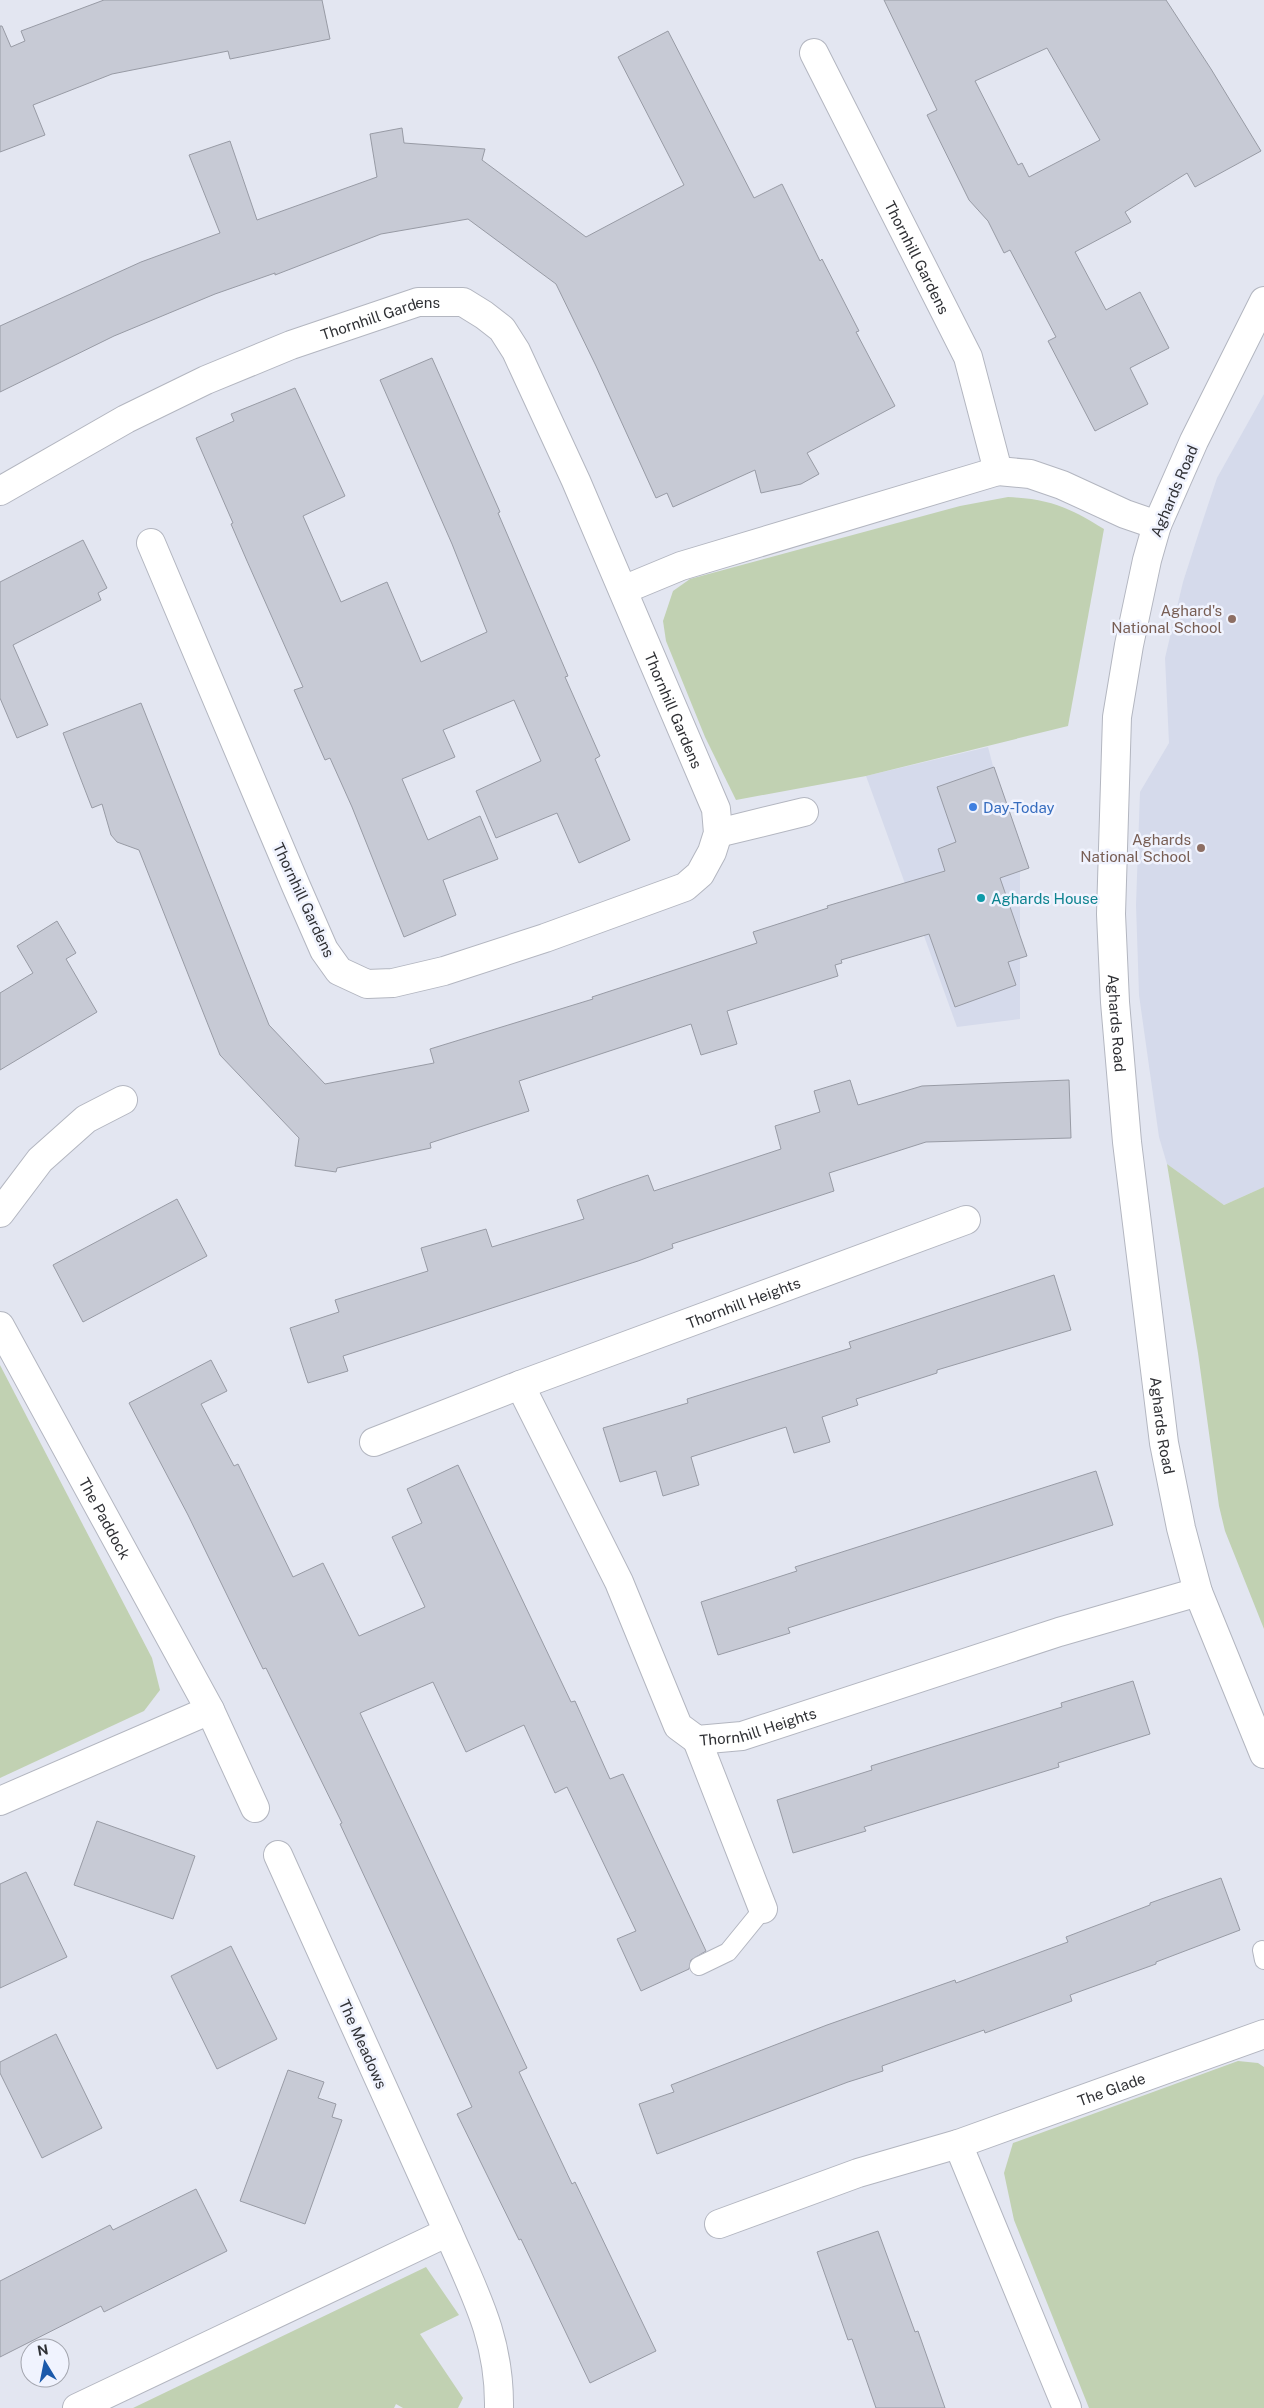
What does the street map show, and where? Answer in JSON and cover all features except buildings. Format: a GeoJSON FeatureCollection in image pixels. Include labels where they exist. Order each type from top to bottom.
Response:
{"type":"FeatureCollection","features":[{"type":"Feature","properties":{"kind":"street","name":"Thornhill Gardens"},"geometry":{"type":"LineString","coordinates":[[814,53],[968,357],[998,471]]}},
{"type":"Feature","properties":{"kind":"street","name":"Aghards Road"},"geometry":{"type":"LineString","coordinates":[[1264,301],[1194,441],[1157,525],[1129,645],[1117,717],[1111,914],[1115,1002],[1127,1142],[1164,1443],[1181,1528],[1198,1592],[1264,1754]]}},
{"type":"Feature","properties":{"kind":"street","name":"Thornhill Gardens"},"geometry":{"type":"LineString","coordinates":[[0,491],[126,419],[206,380],[279,350],[418,302],[463,302],[484,315],[502,330],[516,351],[543,406],[716,809],[718,832],[700,874],[684,887],[545,938],[444,971],[393,983],[367,984],[339,971],[324,950],[151,543]]}},
{"type":"Feature","properties":{"kind":"street"},"geometry":{"type":"LineString","coordinates":[[623,590],[681,566],[998,471],[1030,474],[1054,482],[1125,514],[1157,525]]}},
{"type":"Feature","properties":{"kind":"street"},"geometry":{"type":"LineString","coordinates":[[718,832],[804,812]]}},
{"type":"Feature","properties":{"kind":"street"},"geometry":{"type":"LineString","coordinates":[[0,1213],[47,1154],[86,1119],[123,1100]]}},
{"type":"Feature","properties":{"kind":"street","name":"Thornhill Heights"},"geometry":{"type":"LineString","coordinates":[[374,1442],[520,1385],[966,1220]]}},
{"type":"Feature","properties":{"kind":"street","name":"The Paddock"},"geometry":{"type":"LineString","coordinates":[[0,1326],[210,1710],[256,1808]]}},
{"type":"Feature","properties":{"kind":"street","name":"Thornhill Heights"},"geometry":{"type":"LineString","coordinates":[[520,1385],[618,1582],[678,1726],[698,1740],[742,1736],[1050,1635],[1198,1592]]}},
{"type":"Feature","properties":{"kind":"street"},"geometry":{"type":"LineString","coordinates":[[0,1801],[210,1710]]}},
{"type":"Feature","properties":{"kind":"street"},"geometry":{"type":"LineString","coordinates":[[698,1740],[763,1909]]}},
{"type":"Feature","properties":{"kind":"street","name":"The Meadows"},"geometry":{"type":"LineString","coordinates":[[278,1855],[483,2312],[494,2348],[499,2382],[499,2408]]}},
{"type":"Feature","properties":{"kind":"street","name":"The Glade"},"geometry":{"type":"LineString","coordinates":[[719,2224],[858,2173],[958,2144],[1264,2034]]}},
{"type":"Feature","properties":{"kind":"street"},"geometry":{"type":"LineString","coordinates":[[958,2144],[1067,2408]]}},
{"type":"Feature","properties":{"kind":"street"},"geometry":{"type":"LineString","coordinates":[[77,2408],[448,2232]]}},
{"type":"Feature","properties":{"kind":"lane"},"geometry":{"type":"LineString","coordinates":[[699,1966],[728,1952],[763,1909]]}},
{"type":"Feature","properties":{"kind":"shaded area","name":"Aghards National School"},"geometry":{"type":"Polygon","coordinates":[[[1264,394],[1264,1187],[1224,1205],[1167,1164],[1159,1137],[1139,995],[1136,905],[1140,792],[1169,743],[1165,658],[1183,582],[1217,478],[1264,394]]]}},
{"type":"Feature","properties":{"kind":"shaded area"},"geometry":{"type":"Polygon","coordinates":[[[988,747],[1020,869],[1020,1019],[957,1027],[866,776],[988,747]]]}},
{"type":"Feature","properties":{"kind":"green space"},"geometry":{"type":"Polygon","coordinates":[[[1008,497],[1047,502],[1080,515],[1104,529],[1068,726],[866,776],[736,800],[705,737],[666,641],[663,621],[673,591],[690,579],[960,506],[1008,497]]]}},
{"type":"Feature","properties":{"kind":"green space"},"geometry":{"type":"Polygon","coordinates":[[[1167,1164],[1224,1205],[1264,1187],[1264,1629],[1225,1531],[1219,1506],[1198,1353],[1167,1164]]]}},
{"type":"Feature","properties":{"kind":"green space"},"geometry":{"type":"Polygon","coordinates":[[[0,1365],[152,1658],[160,1690],[144,1711],[0,1778],[0,1365]]]}},
{"type":"Feature","properties":{"kind":"green space"},"geometry":{"type":"Polygon","coordinates":[[[1238,2061],[1258,2063],[1264,2067],[1264,2408],[1089,2408],[1014,2220],[1004,2173],[1013,2143],[1238,2061]]]}},
{"type":"Feature","properties":{"kind":"green space"},"geometry":{"type":"Polygon","coordinates":[[[426,2267],[459,2315],[420,2334],[463,2398],[458,2408],[403,2408],[396,2404],[394,2408],[133,2408],[426,2267]]]}},
{"type":"Feature","properties":{"kind":"place","name":"Aghard's National School"},"geometry":{"type":"Point","coordinates":[1232,619]}},
{"type":"Feature","properties":{"kind":"place","name":"Day-Today"},"geometry":{"type":"Point","coordinates":[973,807]}},
{"type":"Feature","properties":{"kind":"place","name":"Aghards National School"},"geometry":{"type":"Point","coordinates":[1201,848]}},
{"type":"Feature","properties":{"kind":"place","name":"Aghards House"},"geometry":{"type":"Point","coordinates":[981,898]}}]}
